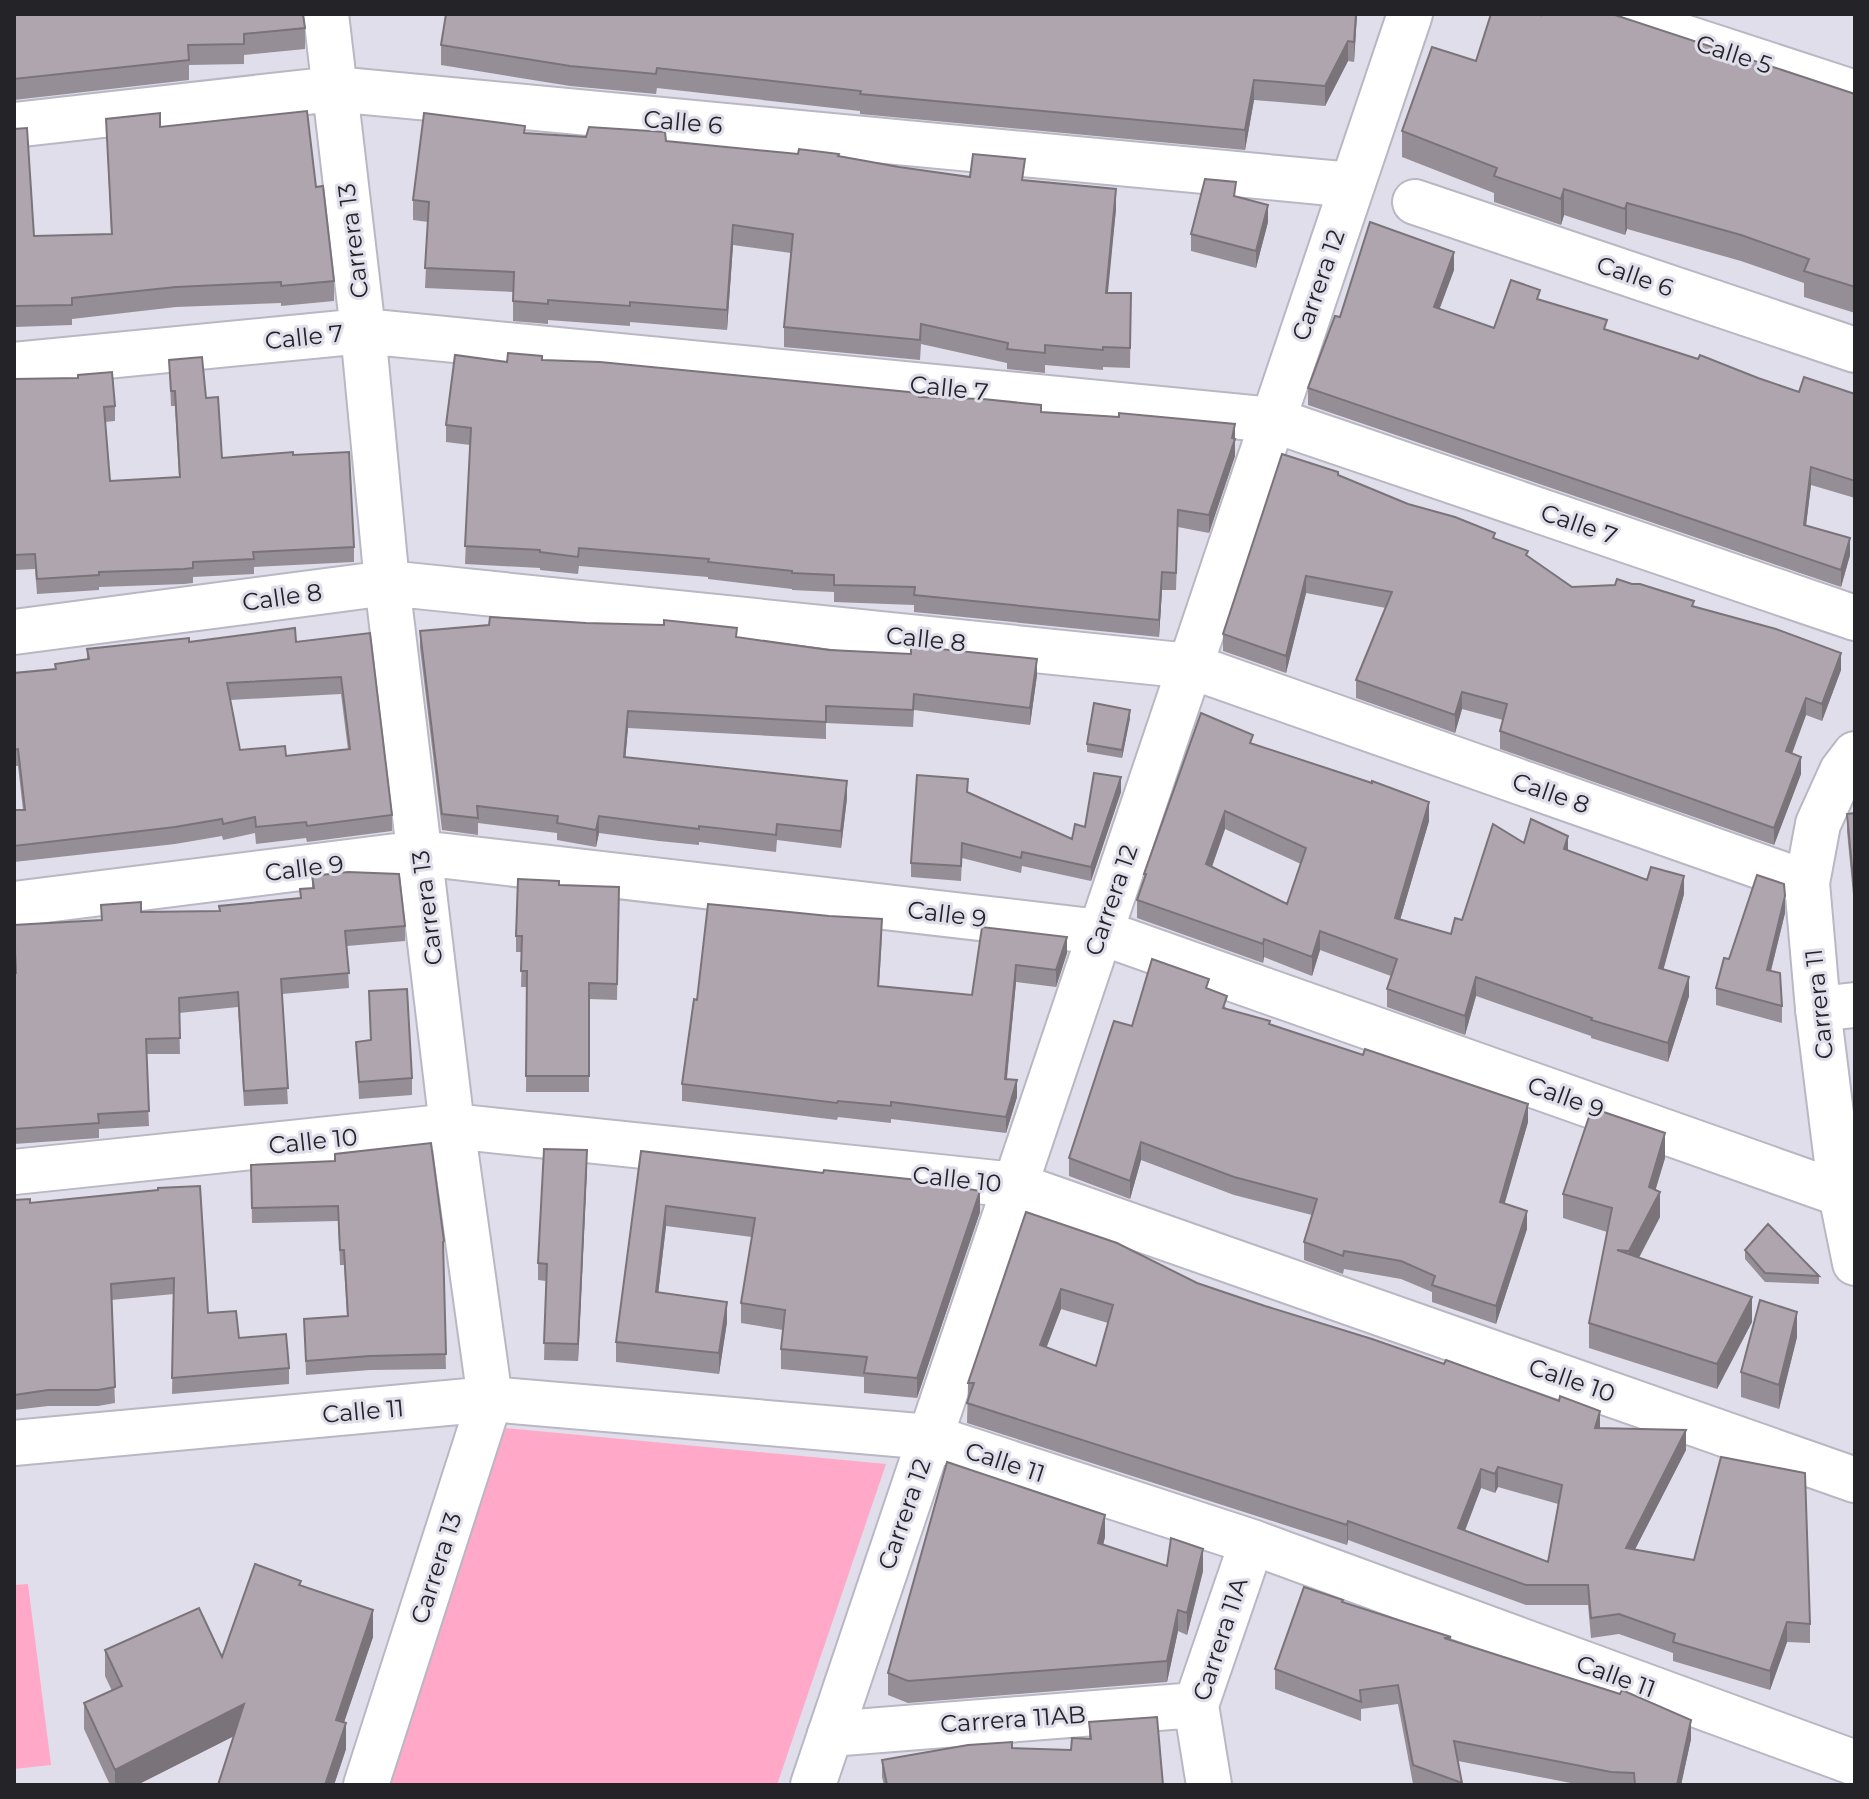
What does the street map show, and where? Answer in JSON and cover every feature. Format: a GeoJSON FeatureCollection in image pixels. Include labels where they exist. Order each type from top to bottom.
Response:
{"type":"FeatureCollection","features":[{"type":"Feature","properties":{"kind":"street","name":"Carrera 13"},"geometry":{"type":"LineString","coordinates":[[326,14],[363,331],[387,583],[452,1126],[490,1399],[366,1785]]}},
{"type":"Feature","properties":{"kind":"street","name":"Carrera 12"},"geometry":{"type":"LineString","coordinates":[[813,1785],[1410,14]]}},
{"type":"Feature","properties":{"kind":"street","name":"Calle 5"},"geometry":{"type":"LineString","coordinates":[[1613,14],[1855,93]]}},
{"type":"Feature","properties":{"kind":"street","name":"Calle 6"},"geometry":{"type":"LineString","coordinates":[[14,125],[334,89],[1352,185]]}},
{"type":"Feature","properties":{"kind":"street","name":"Calle 6"},"geometry":{"type":"LineString","coordinates":[[1415,202],[1855,350]]}},
{"type":"Feature","properties":{"kind":"street","name":"Calle 7"},"geometry":{"type":"LineString","coordinates":[[14,365],[363,331],[1273,420],[1855,618]]}},
{"type":"Feature","properties":{"kind":"street","name":"Calle 8"},"geometry":{"type":"LineString","coordinates":[[14,632],[387,583],[1190,666],[1807,883]]}},
{"type":"Feature","properties":{"kind":"street","name":"Carrera 11"},"geometry":{"type":"LineString","coordinates":[[1855,754],[1842,771],[1818,824],[1807,883],[1836,1007],[1841,1194],[1855,1263]]}},
{"type":"Feature","properties":{"kind":"street","name":"Calle 9"},"geometry":{"type":"LineString","coordinates":[[14,904],[420,853],[1100,932],[1841,1194]]}},
{"type":"Feature","properties":{"kind":"street","name":"Calle 10"},"geometry":{"type":"LineString","coordinates":[[14,1172],[452,1126],[1015,1185],[1855,1480]]}},
{"type":"Feature","properties":{"kind":"street","name":"Calle 11"},"geometry":{"type":"LineString","coordinates":[[14,1443],[490,1399],[930,1437],[1252,1542],[1855,1763]]}},
{"type":"Feature","properties":{"kind":"street","name":"Carrera 11A"},"geometry":{"type":"LineString","coordinates":[[1209,1785],[1196,1705],[1252,1542]]}},
{"type":"Feature","properties":{"kind":"street","name":"Carrera 11AB"},"geometry":{"type":"LineString","coordinates":[[830,1734],[1196,1705]]}},
{"type":"Feature","properties":{"kind":"shaded area"},"geometry":{"type":"Polygon","coordinates":[[[494,1427],[886,1464],[777,1785],[389,1785],[494,1427]]]}},
{"type":"Feature","properties":{"kind":"shaded area"},"geometry":{"type":"Polygon","coordinates":[[[28,1584],[51,1765],[14,1769],[14,1585],[28,1584]]]}},
{"type":"Feature","properties":{"kind":"building"},"geometry":{"type":"Polygon","coordinates":[[[14,14],[303,14],[305,28],[244,34],[244,44],[188,45],[189,60],[14,79],[14,14]]]}},
{"type":"Feature","properties":{"kind":"building"},"geometry":{"type":"Polygon","coordinates":[[[446,14],[1356,14],[1354,42],[1348,41],[1325,86],[1254,80],[1245,130],[860,94],[861,91],[657,68],[656,74],[570,66],[441,45],[446,14]]]}},
{"type":"Feature","properties":{"kind":"building"},"geometry":{"type":"Polygon","coordinates":[[[1491,14],[1612,14],[1855,94],[1855,287],[1804,271],[1809,259],[1741,235],[1627,203],[1625,209],[1564,189],[1561,199],[1494,176],[1497,168],[1402,131],[1432,47],[1476,61],[1491,14]]]}},
{"type":"Feature","properties":{"kind":"building"},"geometry":{"type":"Polygon","coordinates":[[[307,111],[316,187],[323,186],[334,281],[281,286],[281,282],[176,287],[72,298],[72,305],[14,306],[14,129],[27,128],[34,236],[112,234],[106,119],[160,113],[160,127],[307,111]]]}},
{"type":"Feature","properties":{"kind":"building"},"geometry":{"type":"Polygon","coordinates":[[[424,113],[525,126],[524,133],[586,137],[589,127],[665,132],[666,141],[798,154],[799,149],[970,177],[973,154],[1025,159],[1022,180],[1116,189],[1106,293],[1131,293],[1130,348],[1103,347],[1103,350],[1045,345],[1045,353],[1007,349],[1008,343],[921,324],[920,340],[784,327],[793,234],[733,225],[727,310],[630,302],[630,306],[548,300],[548,304],[513,301],[514,272],[425,268],[429,202],[413,200],[424,113]]]}},
{"type":"Feature","properties":{"kind":"building"},"geometry":{"type":"Polygon","coordinates":[[[1205,179],[1236,182],[1234,196],[1268,205],[1256,251],[1191,234],[1205,179]]]}},
{"type":"Feature","properties":{"kind":"building"},"geometry":{"type":"Polygon","coordinates":[[[1370,222],[1454,252],[1434,307],[1494,328],[1511,280],[1540,290],[1537,299],[1607,320],[1604,329],[1698,359],[1700,355],[1799,392],[1804,377],[1855,394],[1855,481],[1811,467],[1804,525],[1850,538],[1841,570],[1308,388],[1335,316],[1340,317],[1370,222]]]}},
{"type":"Feature","properties":{"kind":"building"},"geometry":{"type":"Polygon","coordinates":[[[508,353],[542,356],[542,360],[600,362],[919,393],[919,397],[1041,405],[1041,412],[1119,417],[1119,413],[1235,424],[1232,438],[1235,439],[1209,515],[1178,510],[1176,573],[1162,572],[1159,620],[914,595],[915,587],[834,585],[834,575],[792,573],[708,562],[709,559],[579,548],[578,557],[540,550],[465,546],[471,428],[446,425],[455,355],[507,362],[508,353]]]}},
{"type":"Feature","properties":{"kind":"building"},"geometry":{"type":"Polygon","coordinates":[[[202,357],[206,398],[218,397],[222,458],[293,452],[293,455],[349,452],[354,547],[253,552],[254,559],[193,562],[193,568],[99,572],[99,575],[37,579],[35,554],[14,555],[14,379],[78,378],[78,375],[112,372],[115,406],[104,407],[110,481],[180,477],[175,391],[171,391],[169,360],[202,357]]]}},
{"type":"Feature","properties":{"kind":"building"},"geometry":{"type":"Polygon","coordinates":[[[1282,454],[1338,472],[1338,475],[1408,504],[1455,517],[1495,533],[1493,538],[1528,551],[1526,555],[1572,587],[1615,585],[1617,579],[1640,584],[1694,601],[1692,606],[1776,629],[1841,653],[1822,704],[1806,698],[1786,751],[1801,757],[1774,828],[1500,731],[1507,704],[1462,692],[1455,715],[1356,680],[1392,592],[1306,576],[1286,656],[1223,634],[1282,454]]]}},
{"type":"Feature","properties":{"kind":"building"},"geometry":{"type":"Polygon","coordinates":[[[490,617],[664,625],[664,620],[737,628],[736,637],[829,650],[911,654],[911,646],[1037,659],[1030,708],[914,694],[913,710],[826,706],[826,722],[628,711],[624,757],[847,781],[841,831],[777,824],[776,835],[599,816],[596,830],[557,823],[558,816],[477,806],[478,818],[442,814],[420,631],[489,625],[490,617]]]}},
{"type":"Feature","properties":{"kind":"building"},"geometry":{"type":"Polygon","coordinates":[[[295,628],[296,642],[370,633],[392,815],[307,826],[306,822],[256,827],[255,817],[223,824],[222,819],[14,846],[14,810],[25,810],[18,749],[14,750],[14,673],[56,669],[55,664],[89,659],[87,649],[189,638],[189,642],[295,628]],[[341,677],[227,683],[240,750],[285,746],[286,756],[350,749],[341,677]]]}},
{"type":"Feature","properties":{"kind":"building"},"geometry":{"type":"Polygon","coordinates":[[[1094,703],[1130,710],[1122,750],[1087,744],[1094,703]]]}},
{"type":"Feature","properties":{"kind":"building"},"geometry":{"type":"Polygon","coordinates":[[[1201,713],[1253,735],[1250,743],[1429,802],[1395,918],[1451,934],[1455,918],[1462,920],[1493,824],[1524,843],[1531,819],[1568,836],[1564,849],[1647,880],[1651,867],[1684,876],[1659,968],[1689,977],[1668,1043],[1591,1020],[1476,977],[1465,1016],[1387,989],[1397,959],[1320,931],[1312,957],[1264,939],[1263,944],[1137,900],[1201,713]],[[1225,811],[1206,864],[1287,904],[1306,848],[1225,811]]]}},
{"type":"Feature","properties":{"kind":"building"},"geometry":{"type":"Polygon","coordinates":[[[1094,773],[1121,777],[1091,867],[1022,852],[1021,858],[962,843],[961,866],[911,863],[917,775],[968,779],[967,792],[1072,839],[1075,824],[1085,827],[1094,773]]]}},
{"type":"Feature","properties":{"kind":"building"},"geometry":{"type":"Polygon","coordinates":[[[1855,813],[1855,900],[1847,814],[1855,813]]]}},
{"type":"Feature","properties":{"kind":"building"},"geometry":{"type":"Polygon","coordinates":[[[348,872],[399,874],[405,926],[345,931],[349,973],[281,979],[288,1088],[244,1091],[238,992],[179,998],[180,1038],[146,1039],[149,1111],[98,1114],[99,1123],[14,1129],[14,925],[102,920],[101,905],[141,902],[141,912],[220,911],[219,906],[301,898],[300,889],[314,888],[312,876],[348,872]]]}},
{"type":"Feature","properties":{"kind":"building"},"geometry":{"type":"Polygon","coordinates":[[[1757,875],[1784,884],[1785,896],[1767,970],[1780,973],[1782,1006],[1716,988],[1724,958],[1729,959],[1757,875]]]}},
{"type":"Feature","properties":{"kind":"building"},"geometry":{"type":"Polygon","coordinates":[[[518,879],[559,881],[559,885],[619,887],[617,984],[589,983],[589,1076],[526,1076],[527,971],[521,971],[522,936],[516,936],[518,879]]]}},
{"type":"Feature","properties":{"kind":"building"},"geometry":{"type":"Polygon","coordinates":[[[708,904],[882,919],[878,986],[972,995],[982,927],[1067,937],[1056,970],[1016,965],[1005,1079],[1017,1080],[1006,1117],[891,1102],[891,1106],[837,1103],[682,1084],[694,999],[697,1000],[708,904]]]}},
{"type":"Feature","properties":{"kind":"building"},"geometry":{"type":"Polygon","coordinates":[[[1152,959],[1209,979],[1206,988],[1227,996],[1223,1008],[1270,1021],[1269,1024],[1363,1055],[1365,1049],[1528,1104],[1500,1202],[1527,1211],[1496,1306],[1432,1285],[1435,1276],[1401,1261],[1344,1251],[1343,1256],[1304,1242],[1317,1199],[1234,1177],[1141,1142],[1130,1181],[1069,1158],[1114,1021],[1132,1026],[1152,959]]]}},
{"type":"Feature","properties":{"kind":"building"},"geometry":{"type":"Polygon","coordinates":[[[407,989],[412,1078],[359,1082],[356,1042],[371,1040],[369,991],[407,989]]]}},
{"type":"Feature","properties":{"kind":"building"},"geometry":{"type":"Polygon","coordinates":[[[1592,1108],[1665,1133],[1649,1187],[1660,1192],[1629,1251],[1617,1250],[1752,1297],[1717,1364],[1589,1323],[1612,1208],[1563,1194],[1592,1108]]]}},
{"type":"Feature","properties":{"kind":"building"},"geometry":{"type":"Polygon","coordinates":[[[431,1143],[444,1241],[446,1354],[306,1361],[304,1319],[348,1316],[338,1206],[252,1208],[251,1165],[335,1161],[335,1154],[431,1143]]]}},
{"type":"Feature","properties":{"kind":"building"},"geometry":{"type":"Polygon","coordinates":[[[544,1149],[587,1150],[578,1344],[544,1343],[547,1264],[538,1263],[544,1149]]]}},
{"type":"Feature","properties":{"kind":"building"},"geometry":{"type":"Polygon","coordinates":[[[641,1151],[823,1173],[824,1170],[918,1180],[980,1191],[917,1378],[864,1373],[867,1357],[781,1349],[785,1310],[741,1303],[755,1218],[666,1206],[656,1292],[727,1302],[719,1353],[616,1342],[641,1151]]]}},
{"type":"Feature","properties":{"kind":"building"},"geometry":{"type":"Polygon","coordinates":[[[200,1186],[208,1313],[236,1311],[239,1338],[286,1334],[289,1368],[172,1378],[174,1278],[111,1284],[115,1387],[14,1395],[14,1200],[30,1199],[30,1203],[200,1186]]]}},
{"type":"Feature","properties":{"kind":"building"},"geometry":{"type":"Polygon","coordinates":[[[1026,1212],[1117,1243],[1197,1283],[1444,1364],[1446,1360],[1559,1401],[1560,1396],[1600,1411],[1595,1428],[1686,1430],[1626,1548],[1694,1560],[1721,1457],[1805,1473],[1810,1624],[1787,1622],[1770,1671],[1673,1642],[1675,1634],[1619,1614],[1591,1618],[1588,1585],[1526,1585],[1348,1521],[1347,1525],[967,1403],[974,1383],[968,1383],[1026,1212]],[[1061,1289],[1040,1345],[1096,1366],[1113,1305],[1061,1289]],[[1498,1467],[1495,1474],[1481,1469],[1458,1528],[1548,1562],[1562,1485],[1498,1467]]]}},
{"type":"Feature","properties":{"kind":"building"},"geometry":{"type":"Polygon","coordinates":[[[1768,1224],[1819,1276],[1765,1273],[1745,1250],[1768,1224]]]}},
{"type":"Feature","properties":{"kind":"building"},"geometry":{"type":"Polygon","coordinates":[[[1760,1300],[1797,1312],[1779,1385],[1741,1372],[1760,1300]]]}},
{"type":"Feature","properties":{"kind":"building"},"geometry":{"type":"Polygon","coordinates":[[[947,1462],[1105,1515],[1098,1543],[1167,1566],[1171,1538],[1203,1549],[1187,1613],[1178,1610],[1167,1661],[908,1681],[888,1673],[947,1462]]]}},
{"type":"Feature","properties":{"kind":"building"},"geometry":{"type":"Polygon","coordinates":[[[255,1564],[301,1581],[299,1585],[373,1610],[336,1720],[346,1723],[325,1785],[218,1785],[244,1704],[115,1770],[84,1703],[122,1686],[105,1650],[199,1608],[222,1657],[255,1564]]]}},
{"type":"Feature","properties":{"kind":"building"},"geometry":{"type":"Polygon","coordinates":[[[1304,1587],[1451,1637],[1444,1638],[1620,1694],[1622,1690],[1691,1720],[1677,1785],[1635,1785],[1634,1773],[1611,1772],[1454,1741],[1462,1783],[1413,1765],[1398,1685],[1360,1690],[1361,1702],[1275,1669],[1304,1587]]]}},
{"type":"Feature","properties":{"kind":"building"},"geometry":{"type":"Polygon","coordinates":[[[1157,1717],[1163,1785],[887,1785],[882,1760],[968,1745],[1012,1742],[1012,1748],[1071,1750],[1072,1738],[1091,1739],[1089,1722],[1157,1717]]]}}]}
